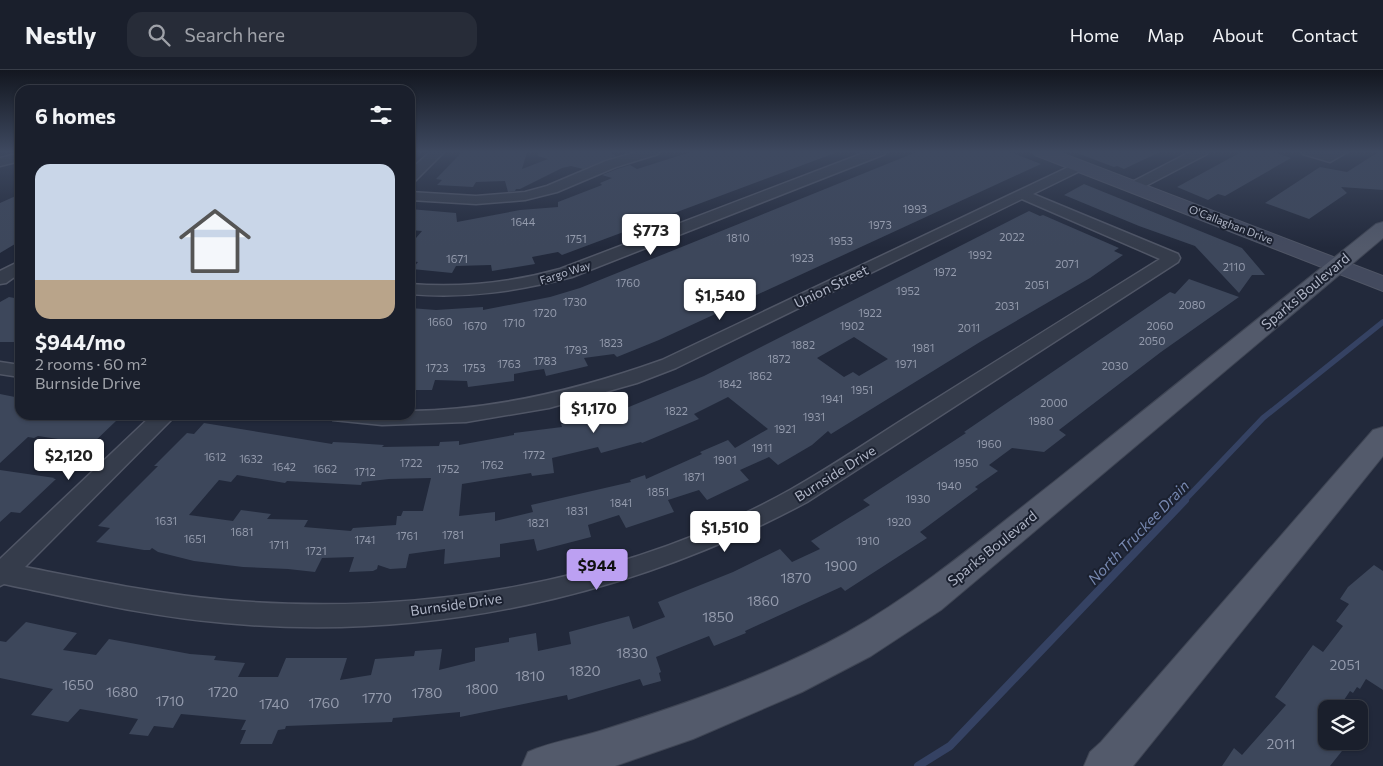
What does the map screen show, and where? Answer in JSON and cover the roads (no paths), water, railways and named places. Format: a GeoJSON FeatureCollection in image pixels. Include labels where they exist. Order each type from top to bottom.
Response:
{"type":"FeatureCollection","features":[{"type":"Feature","properties":{"kind":"main road","name":"Sparks Boulevard"},"geometry":{"type":"LineString","coordinates":[[542,766],[580,758],[693,720],[789,680],[866,640],[929,600],[1383,228]]}},
{"type":"Feature","properties":{"kind":"main road"},"geometry":{"type":"LineString","coordinates":[[1104,766],[1115,756],[1251,596],[1383,437]]}},
{"type":"Feature","properties":{"kind":"street"},"geometry":{"type":"LineString","coordinates":[[415,196],[476,200],[525,196],[565,183]]}},
{"type":"Feature","properties":{"kind":"street","name":"Fargo Way"},"geometry":{"type":"LineString","coordinates":[[415,289],[461,292],[488,290],[542,280],[576,269],[796,183]]}},
{"type":"Feature","properties":{"kind":"street","name":"Union Street"},"geometry":{"type":"LineString","coordinates":[[415,417],[498,411],[562,399],[628,380],[669,364],[1043,183]]}},
{"type":"Feature","properties":{"kind":"street","name":"O'Callaghan Drive"},"geometry":{"type":"LineString","coordinates":[[1127,183],[1383,284]]}},
{"type":"Feature","properties":{"kind":"street"},"geometry":{"type":"LineString","coordinates":[[1134,186],[1139,183]]}},
{"type":"Feature","properties":{"kind":"street","name":"Burnside Drive"},"geometry":{"type":"LineString","coordinates":[[1,574],[183,607],[256,614],[326,616],[409,612],[486,602],[562,586],[627,569],[688,548],[744,524],[798,496],[1172,258],[1022,194]]}},
{"type":"Feature","properties":{"kind":"street"},"geometry":{"type":"LineString","coordinates":[[0,279],[15,269]]}},
{"type":"Feature","properties":{"kind":"street"},"geometry":{"type":"LineString","coordinates":[[0,368],[15,370]]}},
{"type":"Feature","properties":{"kind":"street"},"geometry":{"type":"LineString","coordinates":[[1,574],[161,420]]}},
{"type":"Feature","properties":{"kind":"waterway","name":"North Truckee Drain"},"geometry":{"type":"LineString","coordinates":[[1184,501],[1263,418],[1383,322]]}},
{"type":"Feature","properties":{"kind":"waterway","name":"North Truckee Drain"},"geometry":{"type":"LineString","coordinates":[[918,766],[950,746],[1185,500]]}}]}
